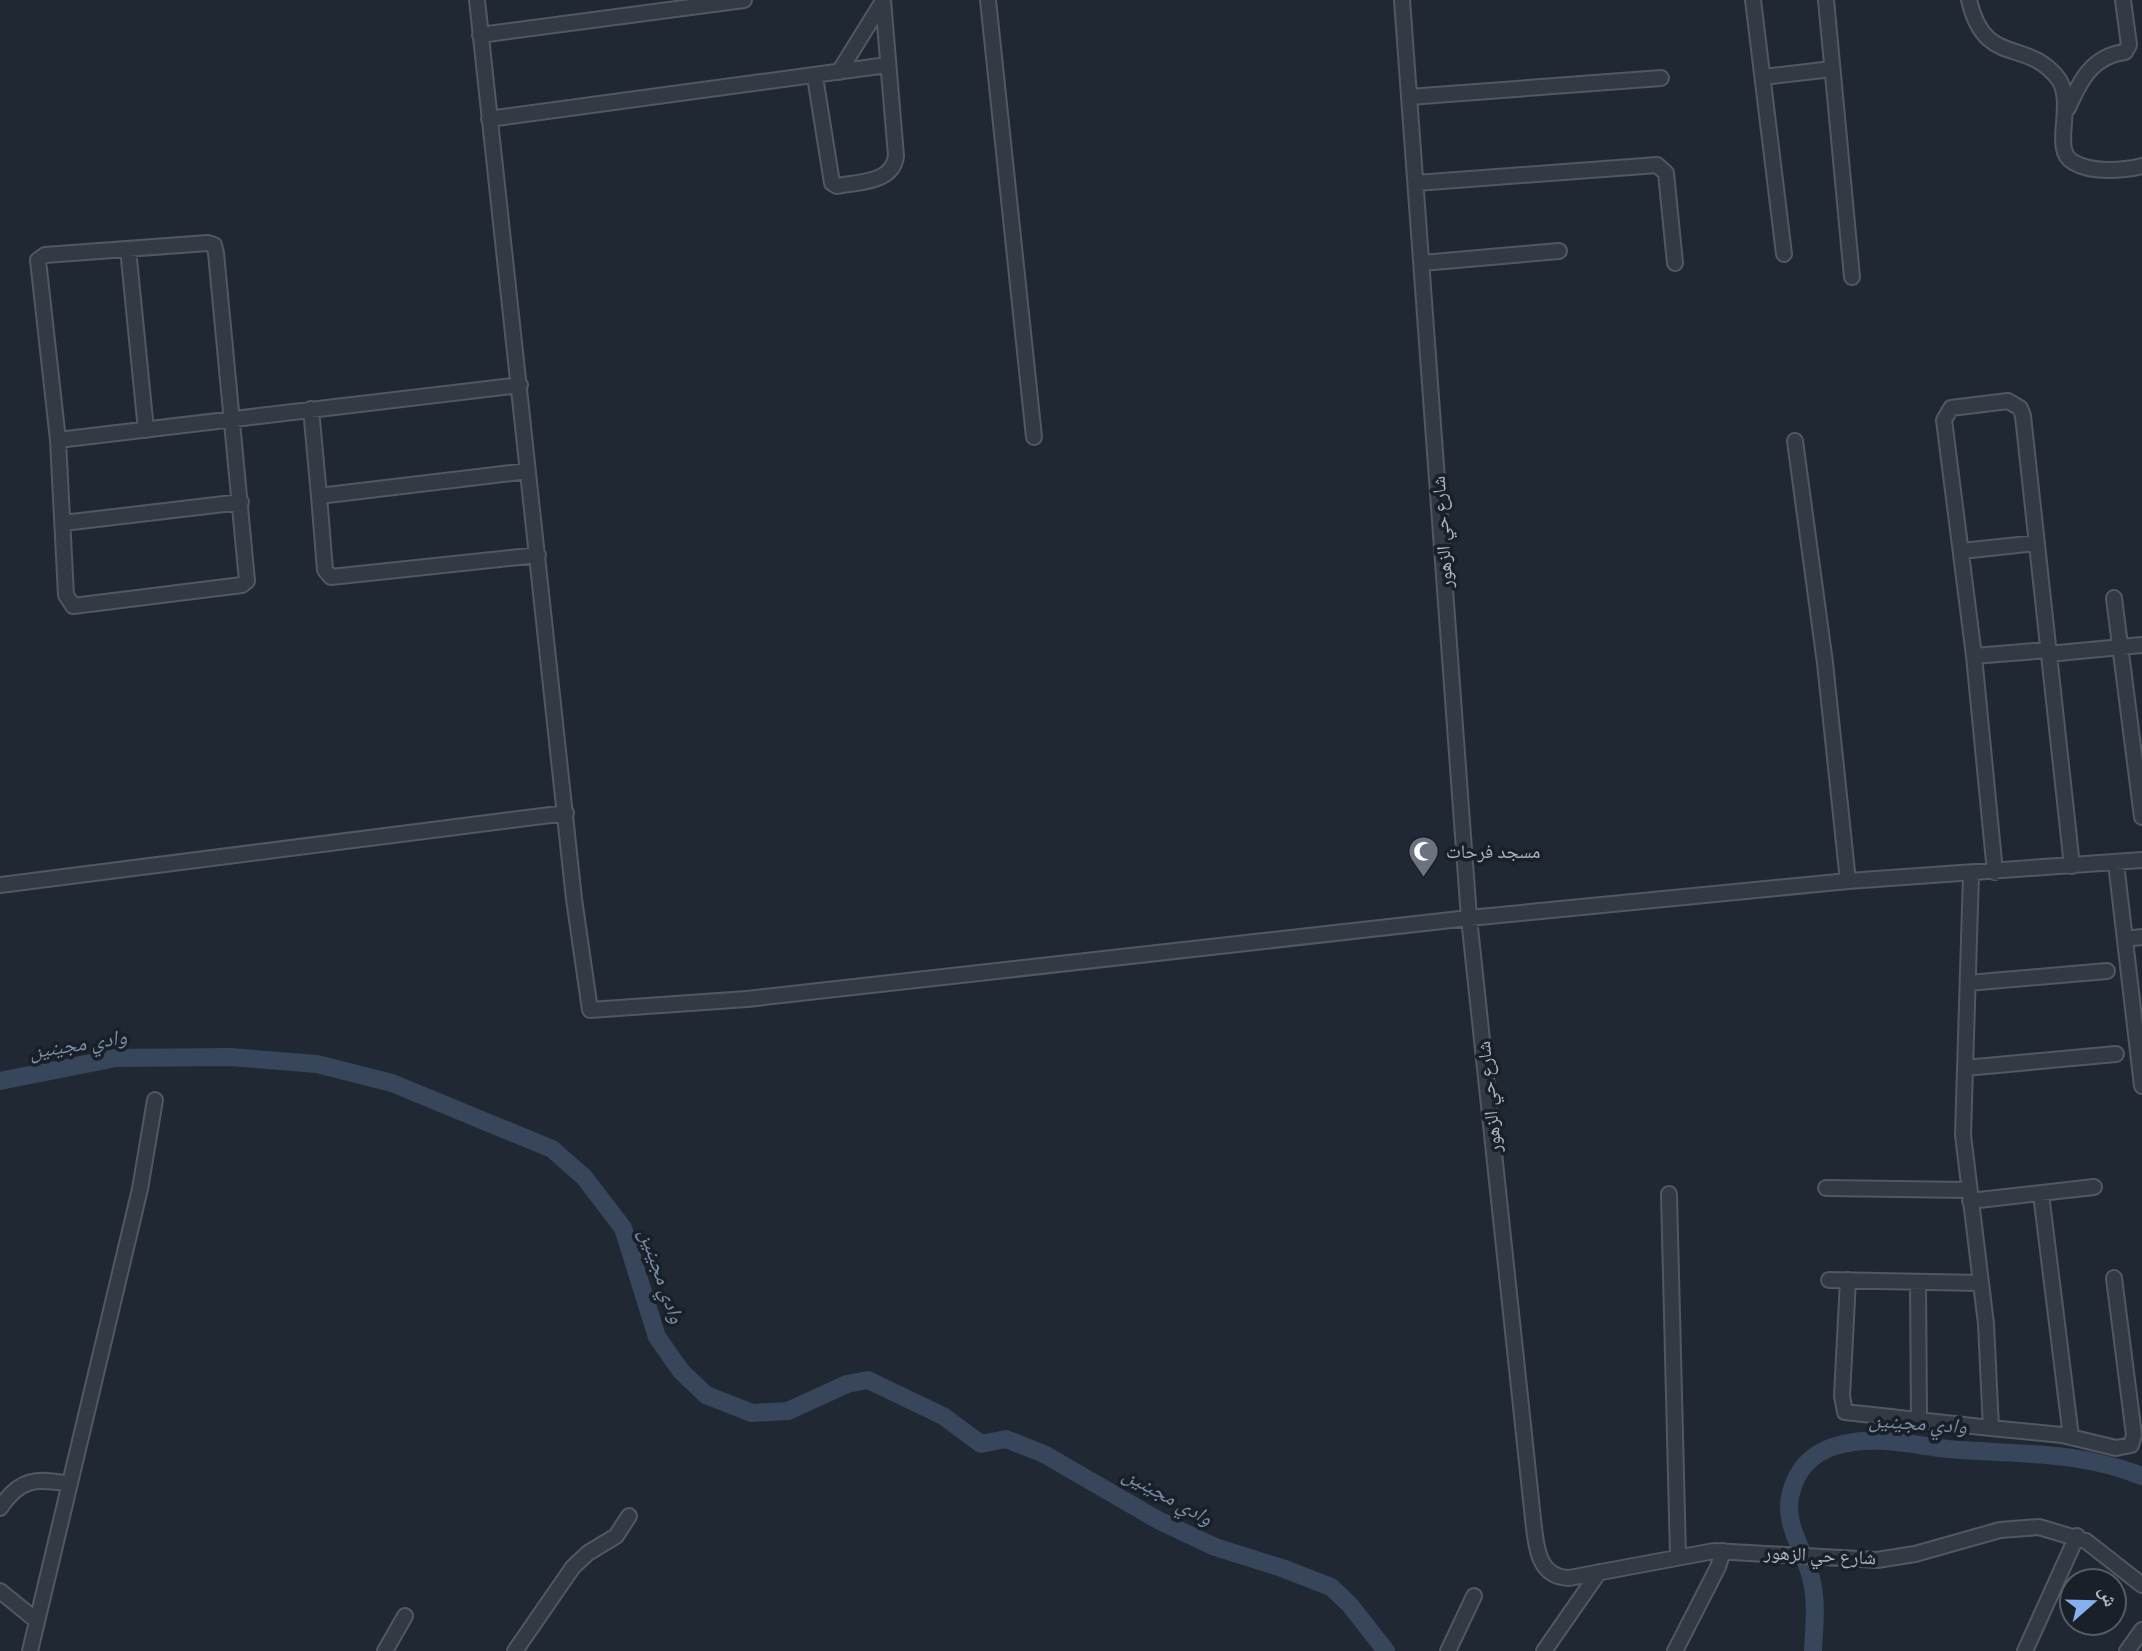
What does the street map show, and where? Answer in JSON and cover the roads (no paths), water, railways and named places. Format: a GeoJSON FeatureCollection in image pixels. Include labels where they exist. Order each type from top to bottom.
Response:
{"type":"FeatureCollection","features":[{"type":"Feature","properties":{"kind":"street"},"geometry":{"type":"LineString","coordinates":[[477,0],[590,1010],[747,999],[1469,918],[1848,881],[2142,860]]}},
{"type":"Feature","properties":{"kind":"street"},"geometry":{"type":"LineString","coordinates":[[480,35],[690,4],[744,0]]}},
{"type":"Feature","properties":{"kind":"street"},"geometry":{"type":"LineString","coordinates":[[988,0],[1034,436]]}},
{"type":"Feature","properties":{"kind":"street","name":"شارع حي الزهور"},"geometry":{"type":"LineString","coordinates":[[1402,0],[1469,918],[1536,1545],[1541,1562],[1555,1577],[1569,1578],[1678,1556],[1723,1551],[1877,1560],[1915,1554],[2000,1530],[2039,1527],[2077,1536],[2142,1586]]}},
{"type":"Feature","properties":{"kind":"street"},"geometry":{"type":"LineString","coordinates":[[1753,0],[1784,254]]}},
{"type":"Feature","properties":{"kind":"street"},"geometry":{"type":"LineString","coordinates":[[1826,0],[1852,276]]}},
{"type":"Feature","properties":{"kind":"street"},"geometry":{"type":"LineString","coordinates":[[1969,0],[1977,29],[1984,38],[2044,65],[2063,86],[2067,109],[2063,149],[2073,162],[2091,168],[2128,170],[2142,166]]}},
{"type":"Feature","properties":{"kind":"street"},"geometry":{"type":"LineString","coordinates":[[2067,109],[2083,75],[2100,61],[2125,52],[2129,45],[2123,0]]}},
{"type":"Feature","properties":{"kind":"street"},"geometry":{"type":"LineString","coordinates":[[815,77],[831,179],[837,186],[886,176],[895,165],[887,65],[887,20],[883,1]]}},
{"type":"Feature","properties":{"kind":"street"},"geometry":{"type":"LineString","coordinates":[[839,72],[883,1]]}},
{"type":"Feature","properties":{"kind":"street"},"geometry":{"type":"LineString","coordinates":[[489,119],[815,77],[887,65]]}},
{"type":"Feature","properties":{"kind":"street"},"geometry":{"type":"LineString","coordinates":[[1763,76],[1832,69]]}},
{"type":"Feature","properties":{"kind":"street"},"geometry":{"type":"LineString","coordinates":[[1409,97],[1661,79]]}},
{"type":"Feature","properties":{"kind":"street"},"geometry":{"type":"LineString","coordinates":[[1416,183],[1657,165],[1666,173],[1675,263]]}},
{"type":"Feature","properties":{"kind":"street"},"geometry":{"type":"LineString","coordinates":[[214,245],[234,419],[245,584],[73,606],[67,601],[58,440],[38,260],[45,255],[128,250],[214,245]]}},
{"type":"Feature","properties":{"kind":"street"},"geometry":{"type":"LineString","coordinates":[[128,250],[146,430]]}},
{"type":"Feature","properties":{"kind":"street"},"geometry":{"type":"LineString","coordinates":[[1422,263],[1559,251]]}},
{"type":"Feature","properties":{"kind":"street"},"geometry":{"type":"LineString","coordinates":[[58,440],[520,385]]}},
{"type":"Feature","properties":{"kind":"street"},"geometry":{"type":"LineString","coordinates":[[1995,872],[1974,656],[1944,420],[1946,412],[1951,408],[2008,401],[2020,408],[2023,416],[2072,866]]}},
{"type":"Feature","properties":{"kind":"street"},"geometry":{"type":"LineString","coordinates":[[311,409],[325,570],[331,577],[538,555]]}},
{"type":"Feature","properties":{"kind":"street"},"geometry":{"type":"LineString","coordinates":[[1795,441],[1825,663],[1848,881]]}},
{"type":"Feature","properties":{"kind":"street"},"geometry":{"type":"LineString","coordinates":[[319,496],[528,471]]}},
{"type":"Feature","properties":{"kind":"street"},"geometry":{"type":"LineString","coordinates":[[64,523],[241,502]]}},
{"type":"Feature","properties":{"kind":"street"},"geometry":{"type":"LineString","coordinates":[[1962,551],[2037,543]]}},
{"type":"Feature","properties":{"kind":"street"},"geometry":{"type":"LineString","coordinates":[[2114,598],[2120,646],[2136,716],[2142,817]]}},
{"type":"Feature","properties":{"kind":"street"},"geometry":{"type":"LineString","coordinates":[[1974,656],[2142,645]]}},
{"type":"Feature","properties":{"kind":"street"},"geometry":{"type":"LineString","coordinates":[[0,885],[566,813]]}},
{"type":"Feature","properties":{"kind":"street"},"geometry":{"type":"LineString","coordinates":[[2116,863],[2137,1009],[2142,1086]]}},
{"type":"Feature","properties":{"kind":"street"},"geometry":{"type":"LineString","coordinates":[[1971,874],[1963,1135],[1992,1396],[1991,1428]]}},
{"type":"Feature","properties":{"kind":"street"},"geometry":{"type":"LineString","coordinates":[[2125,939],[2142,937]]}},
{"type":"Feature","properties":{"kind":"street"},"geometry":{"type":"LineString","coordinates":[[1968,983],[2107,971]]}},
{"type":"Feature","properties":{"kind":"street"},"geometry":{"type":"LineString","coordinates":[[1965,1068],[2116,1054]]}},
{"type":"Feature","properties":{"kind":"street"},"geometry":{"type":"LineString","coordinates":[[30,1651],[140,1189],[155,1100]]}},
{"type":"Feature","properties":{"kind":"street"},"geometry":{"type":"LineString","coordinates":[[1826,1188],[1969,1195],[2041,1194],[2094,1187]]}},
{"type":"Feature","properties":{"kind":"street"},"geometry":{"type":"LineString","coordinates":[[1669,1194],[1678,1556]]}},
{"type":"Feature","properties":{"kind":"street"},"geometry":{"type":"LineString","coordinates":[[2041,1194],[2071,1437]]}},
{"type":"Feature","properties":{"kind":"street"},"geometry":{"type":"LineString","coordinates":[[1848,1280],[1842,1396],[1845,1412],[2071,1437],[2116,1448],[2131,1445],[2133,1441],[2114,1279]]}},
{"type":"Feature","properties":{"kind":"street"},"geometry":{"type":"LineString","coordinates":[[1829,1280],[1981,1283]]}},
{"type":"Feature","properties":{"kind":"street"},"geometry":{"type":"LineString","coordinates":[[1918,1282],[1919,1420]]}},
{"type":"Feature","properties":{"kind":"street"},"geometry":{"type":"LineString","coordinates":[[0,1508],[12,1489],[22,1485],[47,1480],[70,1484]]}},
{"type":"Feature","properties":{"kind":"street"},"geometry":{"type":"LineString","coordinates":[[515,1651],[573,1567],[616,1536],[629,1516]]}},
{"type":"Feature","properties":{"kind":"street"},"geometry":{"type":"LineString","coordinates":[[2025,1651],[2077,1536]]}},
{"type":"Feature","properties":{"kind":"street"},"geometry":{"type":"LineString","coordinates":[[1675,1651],[1718,1567],[1723,1551]]}},
{"type":"Feature","properties":{"kind":"street"},"geometry":{"type":"LineString","coordinates":[[1544,1651],[1599,1572]]}},
{"type":"Feature","properties":{"kind":"street"},"geometry":{"type":"LineString","coordinates":[[0,1591],[37,1621]]}},
{"type":"Feature","properties":{"kind":"street"},"geometry":{"type":"LineString","coordinates":[[1448,1651],[1474,1596]]}},
{"type":"Feature","properties":{"kind":"street"},"geometry":{"type":"LineString","coordinates":[[385,1651],[405,1616]]}},
{"type":"Feature","properties":{"kind":"street"},"geometry":{"type":"LineString","coordinates":[[2127,1651],[2142,1630]]}},
{"type":"Feature","properties":{"kind":"waterway","name":"وادي مجينين"},"geometry":{"type":"LineString","coordinates":[[0,1081],[116,1058],[230,1057],[317,1064],[392,1083],[552,1149],[584,1177],[623,1228],[657,1337],[681,1371],[706,1395],[752,1413],[788,1411],[847,1384],[868,1380],[943,1416],[981,1444],[1006,1439],[1044,1454],[1158,1520],[1215,1547],[1331,1587],[1350,1605],[1386,1651]]}},
{"type":"Feature","properties":{"kind":"waterway","name":"وادي مجينين"},"geometry":{"type":"LineString","coordinates":[[1813,1651],[1814,1591],[1789,1512],[1796,1478],[1812,1458],[1826,1449],[1856,1442],[1896,1442],[1948,1449],[2070,1458],[2142,1476]]}},
{"type":"Feature","properties":{"kind":"place","name":"مسجد فرحات"},"geometry":{"type":"Point","coordinates":[1423,878]}}]}
